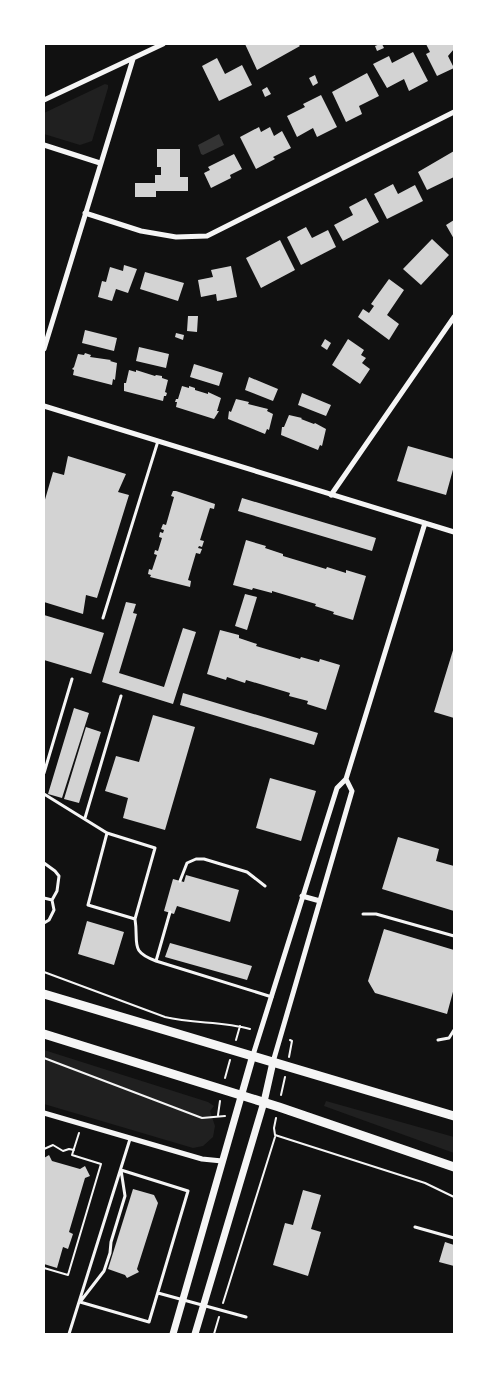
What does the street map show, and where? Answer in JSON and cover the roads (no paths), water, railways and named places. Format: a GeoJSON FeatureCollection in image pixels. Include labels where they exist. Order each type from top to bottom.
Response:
{"type":"FeatureCollection","features":[{"type":"Feature","properties":{"kind":"main road"},"geometry":{"type":"LineString","coordinates":[[44,994],[454,1116]]}},
{"type":"Feature","properties":{"kind":"main road"},"geometry":{"type":"LineString","coordinates":[[44,1034],[264,1102],[454,1167]]}},
{"type":"Feature","properties":{"kind":"street"},"geometry":{"type":"LineString","coordinates":[[44,100],[163,44]]}},
{"type":"Feature","properties":{"kind":"street"},"geometry":{"type":"LineString","coordinates":[[44,349],[133,58]]}},
{"type":"Feature","properties":{"kind":"street"},"geometry":{"type":"LineString","coordinates":[[85,213],[141,231],[176,237],[207,236],[454,112]]}},
{"type":"Feature","properties":{"kind":"street"},"geometry":{"type":"LineString","coordinates":[[44,145],[100,163]]}},
{"type":"Feature","properties":{"kind":"street"},"geometry":{"type":"LineString","coordinates":[[331,495],[454,317]]}},
{"type":"Feature","properties":{"kind":"street"},"geometry":{"type":"LineString","coordinates":[[44,406],[454,532]]}},
{"type":"Feature","properties":{"kind":"street"},"geometry":{"type":"LineString","coordinates":[[172,1335],[241,1095],[302,896],[337,788],[346,779],[425,523]]}},
{"type":"Feature","properties":{"kind":"street"},"geometry":{"type":"LineString","coordinates":[[195,1335],[352,791],[346,779]]}},
{"type":"Feature","properties":{"kind":"street"},"geometry":{"type":"LineString","coordinates":[[302,896],[320,901]]}},
{"type":"Feature","properties":{"kind":"street"},"geometry":{"type":"LineString","coordinates":[[44,1113],[202,1159],[222,1161]]}},
{"type":"Feature","properties":{"kind":"lane"},"geometry":{"type":"LineString","coordinates":[[103,618],[158,441]]}},
{"type":"Feature","properties":{"kind":"lane"},"geometry":{"type":"LineString","coordinates":[[44,773],[72,679]]}},
{"type":"Feature","properties":{"kind":"lane"},"geometry":{"type":"LineString","coordinates":[[85,818],[121,696]]}},
{"type":"Feature","properties":{"kind":"lane"},"geometry":{"type":"LineString","coordinates":[[44,794],[85,818],[101,831],[155,848],[135,919],[139,952],[142,956],[272,997]]}},
{"type":"Feature","properties":{"kind":"lane"},"geometry":{"type":"LineString","coordinates":[[107,832],[88,905],[135,919]]}},
{"type":"Feature","properties":{"kind":"lane"},"geometry":{"type":"LineString","coordinates":[[180,881],[187,863],[196,859],[204,859],[247,872],[266,886]]}},
{"type":"Feature","properties":{"kind":"lane"},"geometry":{"type":"LineString","coordinates":[[44,863],[58,876],[57,891],[52,900],[54,910],[44,923]]}},
{"type":"Feature","properties":{"kind":"lane"},"geometry":{"type":"LineString","coordinates":[[44,898],[52,900]]}},
{"type":"Feature","properties":{"kind":"lane"},"geometry":{"type":"LineString","coordinates":[[156,962],[170,912]]}},
{"type":"Feature","properties":{"kind":"lane"},"geometry":{"type":"LineString","coordinates":[[363,914],[376,914],[454,936]]}},
{"type":"Feature","properties":{"kind":"lane"},"geometry":{"type":"LineString","coordinates":[[438,1040],[449,1038],[454,1030]]}},
{"type":"Feature","properties":{"kind":"lane"},"geometry":{"type":"LineString","coordinates":[[69,1335],[130,1139]]}},
{"type":"Feature","properties":{"kind":"lane"},"geometry":{"type":"LineString","coordinates":[[80,1302],[149,1322],[188,1191],[121,1170]]}},
{"type":"Feature","properties":{"kind":"lane"},"geometry":{"type":"LineString","coordinates":[[80,1302],[104,1271],[107,1262],[125,1196],[121,1170]]}},
{"type":"Feature","properties":{"kind":"lane"},"geometry":{"type":"LineString","coordinates":[[415,1227],[454,1238]]}},
{"type":"Feature","properties":{"kind":"lane"},"geometry":{"type":"LineString","coordinates":[[158,1293],[246,1317]]}}]}
